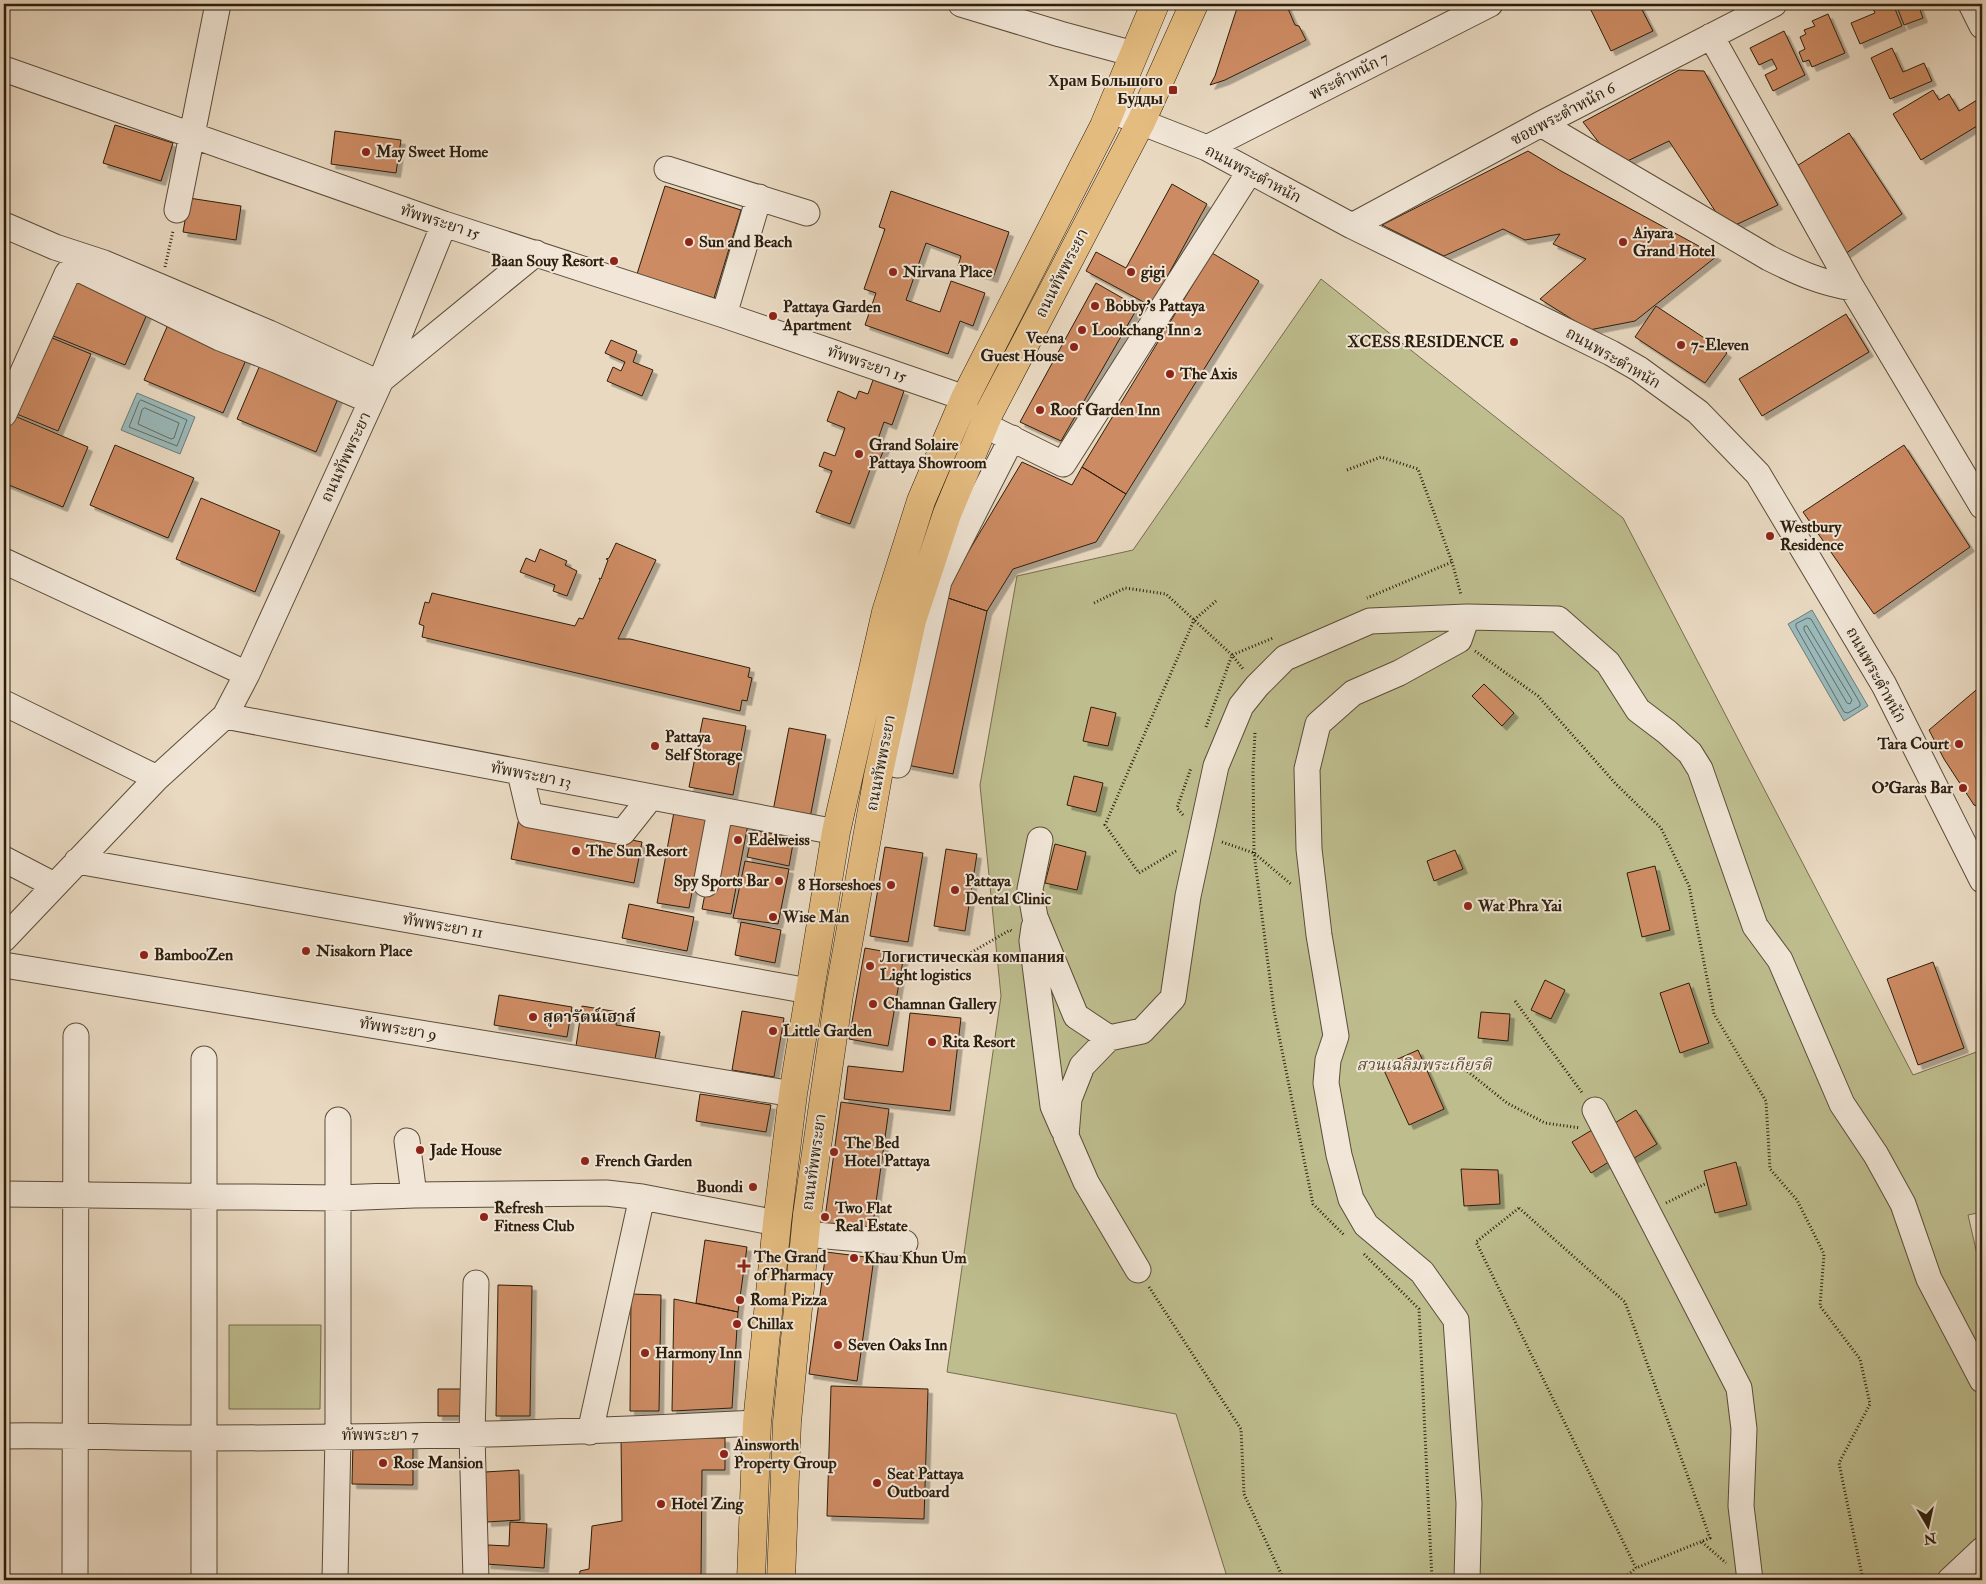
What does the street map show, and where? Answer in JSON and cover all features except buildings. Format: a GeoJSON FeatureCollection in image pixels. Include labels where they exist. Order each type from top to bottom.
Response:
{"type":"FeatureCollection","features":[{"type":"Feature","properties":{"kind":"main road","name":"ถนนทัพพระยา"},"geometry":{"type":"LineString","coordinates":[[751,1580],[757,1423],[777,1223],[793,1094],[836,832],[886,612],[921,501],[964,398],[1110,110],[1155,4]]}},
{"type":"Feature","properties":{"kind":"main road","name":"ถนนทัพพระยา"},"geometry":{"type":"LineString","coordinates":[[780,1580],[788,1422],[805,1234],[839,995],[881,761],[912,620],[947,514],[984,425],[1140,122],[1196,6]]}},
{"type":"Feature","properties":{"kind":"street"},"geometry":{"type":"LineString","coordinates":[[177,210],[218,4]]}},
{"type":"Feature","properties":{"kind":"street"},"geometry":{"type":"LineString","coordinates":[[960,4],[1134,54]]}},
{"type":"Feature","properties":{"kind":"street","name":"พระตำหนัก 7"},"geometry":{"type":"LineString","coordinates":[[1207,148],[1490,4]]}},
{"type":"Feature","properties":{"kind":"street","name":"ซอยพระตำหนัก 6"},"geometry":{"type":"LineString","coordinates":[[1352,226],[1541,124],[1774,4]]}},
{"type":"Feature","properties":{"kind":"street"},"geometry":{"type":"LineString","coordinates":[[1971,4],[1982,26]]}},
{"type":"Feature","properties":{"kind":"street"},"geometry":{"type":"LineString","coordinates":[[1711,36],[1852,288],[1982,506]]}},
{"type":"Feature","properties":{"kind":"street","name":"ทัพพระยา 15"},"geometry":{"type":"LineString","coordinates":[[4,69],[444,224],[724,315],[964,398]]}},
{"type":"Feature","properties":{"kind":"street","name":"ถนนพระตำหนัก"},"geometry":{"type":"LineString","coordinates":[[1110,110],[1207,148],[1352,226],[1611,353],[1639,369],[1709,422],[1758,474],[1879,676],[1982,880]]}},
{"type":"Feature","properties":{"kind":"street"},"geometry":{"type":"LineString","coordinates":[[1541,124],[1769,258],[1805,276],[1826,283],[1852,288]]}},
{"type":"Feature","properties":{"kind":"street"},"geometry":{"type":"LineString","coordinates":[[667,169],[808,213]]}},
{"type":"Feature","properties":{"kind":"street"},"geometry":{"type":"LineString","coordinates":[[984,425],[1063,464],[1250,171]]}},
{"type":"Feature","properties":{"kind":"street"},"geometry":{"type":"LineString","coordinates":[[724,315],[759,197]]}},
{"type":"Feature","properties":{"kind":"street"},"geometry":{"type":"LineString","coordinates":[[377,388],[444,224]]}},
{"type":"Feature","properties":{"kind":"street"},"geometry":{"type":"LineString","coordinates":[[4,225],[55,247],[161,287],[286,340],[377,388]]}},
{"type":"Feature","properties":{"kind":"street","name":"ถนนทัพพระยา"},"geometry":{"type":"LineString","coordinates":[[4,939],[157,778],[225,716],[247,674],[377,388],[536,253]]}},
{"type":"Feature","properties":{"kind":"street"},"geometry":{"type":"LineString","coordinates":[[4,414],[67,274],[71,269],[77,268],[220,338],[276,360],[377,388]]}},
{"type":"Feature","properties":{"kind":"street"},"geometry":{"type":"LineString","coordinates":[[881,761],[898,765],[939,581],[1012,438]]}},
{"type":"Feature","properties":{"kind":"street"},"geometry":{"type":"LineString","coordinates":[[4,561],[247,674]]}},
{"type":"Feature","properties":{"kind":"street"},"geometry":{"type":"LineString","coordinates":[[1066,1136],[1069,1100],[1082,1066],[1108,1038],[1142,1031],[1173,998],[1188,896],[1216,766],[1241,706],[1257,686],[1286,658],[1370,621],[1463,629],[1558,619],[1608,662],[1638,710],[1667,732],[1690,753],[1700,769],[1755,926],[1780,960],[1842,1104],[1876,1155],[1903,1204],[1929,1279],[1982,1380]]}},
{"type":"Feature","properties":{"kind":"street"},"geometry":{"type":"LineString","coordinates":[[1463,629],[1399,673],[1353,693],[1318,724],[1307,769],[1309,849],[1319,935],[1336,1036],[1328,1060],[1326,1083],[1339,1155],[1350,1199],[1366,1225],[1422,1272],[1456,1320],[1469,1503],[1467,1580]]}},
{"type":"Feature","properties":{"kind":"street"},"geometry":{"type":"LineString","coordinates":[[4,703],[157,778]]}},
{"type":"Feature","properties":{"kind":"street","name":"ทัพพระยา 13"},"geometry":{"type":"LineString","coordinates":[[225,716],[836,832]]}},
{"type":"Feature","properties":{"kind":"street"},"geometry":{"type":"LineString","coordinates":[[520,773],[530,815],[539,817],[623,832],[650,798]]}},
{"type":"Feature","properties":{"kind":"street"},"geometry":{"type":"LineString","coordinates":[[706,884],[720,811]]}},
{"type":"Feature","properties":{"kind":"street"},"geometry":{"type":"LineString","coordinates":[[1040,840],[1030,889],[1035,917],[1076,1016],[1108,1038]]}},
{"type":"Feature","properties":{"kind":"street"},"geometry":{"type":"LineString","coordinates":[[4,859],[54,885]]}},
{"type":"Feature","properties":{"kind":"street","name":"ทัพพระยา 11"},"geometry":{"type":"LineString","coordinates":[[77,861],[809,991]]}},
{"type":"Feature","properties":{"kind":"street"},"geometry":{"type":"LineString","coordinates":[[1035,917],[1032,941],[1053,1106],[1086,1182],[1138,1270]]}},
{"type":"Feature","properties":{"kind":"street","name":"ทัพพระยา 9"},"geometry":{"type":"LineString","coordinates":[[4,965],[793,1094]]}},
{"type":"Feature","properties":{"kind":"street"},"geometry":{"type":"LineString","coordinates":[[75,1580],[76,1036]]}},
{"type":"Feature","properties":{"kind":"street"},"geometry":{"type":"LineString","coordinates":[[204,1059],[204,1580]]}},
{"type":"Feature","properties":{"kind":"street"},"geometry":{"type":"LineString","coordinates":[[1598,1117],[1739,1388],[1744,1429],[1741,1506],[1750,1580]]}},
{"type":"Feature","properties":{"kind":"street"},"geometry":{"type":"LineString","coordinates":[[335,1580],[338,1436],[338,1120]]}},
{"type":"Feature","properties":{"kind":"street"},"geometry":{"type":"LineString","coordinates":[[407,1141],[414,1195]]}},
{"type":"Feature","properties":{"kind":"street"},"geometry":{"type":"LineString","coordinates":[[4,1194],[339,1198],[414,1195],[606,1193],[642,1197],[777,1223]]}},
{"type":"Feature","properties":{"kind":"street"},"geometry":{"type":"LineString","coordinates":[[590,1432],[642,1197]]}},
{"type":"Feature","properties":{"kind":"street"},"geometry":{"type":"LineString","coordinates":[[805,1234],[905,1243]]}},
{"type":"Feature","properties":{"kind":"street"},"geometry":{"type":"LineString","coordinates":[[476,1283],[472,1435],[476,1580]]}},
{"type":"Feature","properties":{"kind":"street","name":"ทัพพระยา 7"},"geometry":{"type":"LineString","coordinates":[[4,1436],[76,1435],[204,1438],[472,1435],[590,1432],[757,1423]]}},
{"type":"Feature","properties":{"kind":"street"},"geometry":{"type":"LineString","coordinates":[[1950,1580],[1982,1550]]}},
{"type":"Feature","properties":{"kind":"path"},"geometry":{"type":"LineString","coordinates":[[161,287],[177,210]]}},
{"type":"Feature","properties":{"kind":"path"},"geometry":{"type":"LineString","coordinates":[[1347,470],[1381,457],[1418,470],[1452,562],[1463,629],[1538,696],[1615,783],[1660,828],[1689,886],[1714,1014],[1766,1101],[1770,1169],[1797,1200],[1824,1254],[1820,1306],[1860,1359],[1870,1404],[1839,1463],[1863,1580]]}},
{"type":"Feature","properties":{"kind":"path"},"geometry":{"type":"LineString","coordinates":[[1360,601],[1452,562]]}},
{"type":"Feature","properties":{"kind":"path"},"geometry":{"type":"LineString","coordinates":[[1094,603],[1125,588],[1166,594],[1232,655],[1278,636]]}},
{"type":"Feature","properties":{"kind":"path"},"geometry":{"type":"LineString","coordinates":[[1105,825],[1194,620],[1216,601]]}},
{"type":"Feature","properties":{"kind":"path"},"geometry":{"type":"LineString","coordinates":[[965,956],[1010,930],[1032,941]]}},
{"type":"Feature","properties":{"kind":"path"},"geometry":{"type":"LineString","coordinates":[[1462,1067],[1507,1103],[1545,1123],[1589,1130],[1598,1117],[1516,1001]]}},
{"type":"Feature","properties":{"kind":"path"},"geometry":{"type":"LineString","coordinates":[[1648,1212],[1707,1183]]}},
{"type":"Feature","properties":{"kind":"path"},"geometry":{"type":"LineString","coordinates":[[1625,1580],[1624,1578],[1636,1568],[1710,1538],[1625,1302],[1519,1208],[1476,1242],[1636,1568]]}},
{"type":"Feature","properties":{"kind":"path"},"geometry":{"type":"LineString","coordinates":[[1138,1270],[1240,1429],[1244,1494],[1284,1580]]}},
{"type":"Feature","properties":{"kind":"green space","name":"สวนเฉลิมพระเกียรติ"},"geometry":{"type":"Polygon","coordinates":[[[1321,279],[1623,518],[1913,1075],[1982,1050],[1982,1212],[1968,1215],[1982,1276],[1982,1580],[1228,1580],[1176,1414],[947,1372],[1001,996],[980,785],[1017,576],[1133,550],[1321,279]]]}},
{"type":"Feature","properties":{"kind":"green space"},"geometry":{"type":"Polygon","coordinates":[[[229,1325],[321,1325],[320,1409],[229,1409],[229,1325]]]}},
{"type":"Feature","properties":{"kind":"water"},"geometry":{"type":"Polygon","coordinates":[[[137,393],[195,417],[180,454],[121,430],[137,393]]]}},
{"type":"Feature","properties":{"kind":"water"},"geometry":{"type":"Polygon","coordinates":[[[1812,610],[1868,706],[1844,721],[1788,624],[1812,610]]]}},
{"type":"Feature","properties":{"kind":"place","name":"Храм Большого Будды"},"geometry":{"type":"Point","coordinates":[1173,90]}},
{"type":"Feature","properties":{"kind":"place","name":"May Sweet Home"},"geometry":{"type":"Point","coordinates":[366,152]}},
{"type":"Feature","properties":{"kind":"place","name":"Sun and Beach"},"geometry":{"type":"Point","coordinates":[689,242]}},
{"type":"Feature","properties":{"kind":"place","name":"Aiyara Grand Hotel"},"geometry":{"type":"Point","coordinates":[1623,242]}},
{"type":"Feature","properties":{"kind":"place","name":"Baan Souy Resort"},"geometry":{"type":"Point","coordinates":[614,261]}},
{"type":"Feature","properties":{"kind":"place","name":"Nirvana Place"},"geometry":{"type":"Point","coordinates":[893,272]}},
{"type":"Feature","properties":{"kind":"place","name":"gigi"},"geometry":{"type":"Point","coordinates":[1131,272]}},
{"type":"Feature","properties":{"kind":"place","name":"Bobby's Pattaya"},"geometry":{"type":"Point","coordinates":[1095,306]}},
{"type":"Feature","properties":{"kind":"place","name":"Pattaya Garden Apartment"},"geometry":{"type":"Point","coordinates":[773,316]}},
{"type":"Feature","properties":{"kind":"place","name":"Lookchang Inn 2"},"geometry":{"type":"Point","coordinates":[1082,330]}},
{"type":"Feature","properties":{"kind":"place","name":"XCESS RESIDENCE"},"geometry":{"type":"Point","coordinates":[1514,342]}},
{"type":"Feature","properties":{"kind":"place","name":"7-Eleven"},"geometry":{"type":"Point","coordinates":[1681,345]}},
{"type":"Feature","properties":{"kind":"place","name":"Veena Guest House"},"geometry":{"type":"Point","coordinates":[1074,347]}},
{"type":"Feature","properties":{"kind":"place","name":"The Axis"},"geometry":{"type":"Point","coordinates":[1170,374]}},
{"type":"Feature","properties":{"kind":"place","name":"Roof Garden Inn"},"geometry":{"type":"Point","coordinates":[1040,410]}},
{"type":"Feature","properties":{"kind":"place","name":"Grand Solaire Pattaya Showroom"},"geometry":{"type":"Point","coordinates":[859,454]}},
{"type":"Feature","properties":{"kind":"place","name":"Westbury Residence"},"geometry":{"type":"Point","coordinates":[1770,536]}},
{"type":"Feature","properties":{"kind":"place","name":"Tara Court"},"geometry":{"type":"Point","coordinates":[1959,744]}},
{"type":"Feature","properties":{"kind":"place","name":"Pattaya Self Storage"},"geometry":{"type":"Point","coordinates":[655,746]}},
{"type":"Feature","properties":{"kind":"place","name":"O'Garas Bar"},"geometry":{"type":"Point","coordinates":[1963,788]}},
{"type":"Feature","properties":{"kind":"place","name":"Edelweiss"},"geometry":{"type":"Point","coordinates":[738,840]}},
{"type":"Feature","properties":{"kind":"place","name":"The Sun Resort"},"geometry":{"type":"Point","coordinates":[576,851]}},
{"type":"Feature","properties":{"kind":"place","name":"Spy Sports Bar"},"geometry":{"type":"Point","coordinates":[779,881]}},
{"type":"Feature","properties":{"kind":"place","name":"8 Horseshoes"},"geometry":{"type":"Point","coordinates":[891,885]}},
{"type":"Feature","properties":{"kind":"place","name":"Pattaya Dental Clinic"},"geometry":{"type":"Point","coordinates":[955,890]}},
{"type":"Feature","properties":{"kind":"place","name":"Wat Phra Yai"},"geometry":{"type":"Point","coordinates":[1468,906]}},
{"type":"Feature","properties":{"kind":"place","name":"Wise Man"},"geometry":{"type":"Point","coordinates":[773,917]}},
{"type":"Feature","properties":{"kind":"place","name":"Nisakorn Place"},"geometry":{"type":"Point","coordinates":[306,951]}},
{"type":"Feature","properties":{"kind":"place","name":"BambooZen"},"geometry":{"type":"Point","coordinates":[144,955]}},
{"type":"Feature","properties":{"kind":"place","name":"Логистическая компания Light logistics"},"geometry":{"type":"Point","coordinates":[870,966]}},
{"type":"Feature","properties":{"kind":"place","name":"Chamnan Gallery"},"geometry":{"type":"Point","coordinates":[873,1004]}},
{"type":"Feature","properties":{"kind":"place","name":"สุดารัตน์เฮาส์"},"geometry":{"type":"Point","coordinates":[533,1017]}},
{"type":"Feature","properties":{"kind":"place","name":"Little Garden"},"geometry":{"type":"Point","coordinates":[773,1031]}},
{"type":"Feature","properties":{"kind":"place","name":"Rita Resort"},"geometry":{"type":"Point","coordinates":[932,1042]}},
{"type":"Feature","properties":{"kind":"place","name":"Jade House"},"geometry":{"type":"Point","coordinates":[420,1150]}},
{"type":"Feature","properties":{"kind":"place","name":"The Bed Hotel Pattaya"},"geometry":{"type":"Point","coordinates":[834,1152]}},
{"type":"Feature","properties":{"kind":"place","name":"French Garden"},"geometry":{"type":"Point","coordinates":[585,1161]}},
{"type":"Feature","properties":{"kind":"place","name":"Buondi"},"geometry":{"type":"Point","coordinates":[753,1187]}},
{"type":"Feature","properties":{"kind":"place","name":"Refresh Fitness Club"},"geometry":{"type":"Point","coordinates":[484,1217]}},
{"type":"Feature","properties":{"kind":"place","name":"Two Flat Real Estate"},"geometry":{"type":"Point","coordinates":[825,1217]}},
{"type":"Feature","properties":{"kind":"place","name":"Khau Khun Um"},"geometry":{"type":"Point","coordinates":[854,1258]}},
{"type":"Feature","properties":{"kind":"place","name":"The Grand of Pharmacy"},"geometry":{"type":"Point","coordinates":[744,1266]}},
{"type":"Feature","properties":{"kind":"place","name":"Roma Pizza"},"geometry":{"type":"Point","coordinates":[740,1300]}},
{"type":"Feature","properties":{"kind":"place","name":"Chillax"},"geometry":{"type":"Point","coordinates":[737,1324]}},
{"type":"Feature","properties":{"kind":"place","name":"Seven Oaks Inn"},"geometry":{"type":"Point","coordinates":[838,1345]}},
{"type":"Feature","properties":{"kind":"place","name":"Harmony Inn"},"geometry":{"type":"Point","coordinates":[645,1353]}},
{"type":"Feature","properties":{"kind":"place","name":"Ainsworth Property Group"},"geometry":{"type":"Point","coordinates":[724,1454]}},
{"type":"Feature","properties":{"kind":"place","name":"Rose Mansion"},"geometry":{"type":"Point","coordinates":[383,1463]}},
{"type":"Feature","properties":{"kind":"place","name":"Seat Pattaya Outboard"},"geometry":{"type":"Point","coordinates":[877,1483]}},
{"type":"Feature","properties":{"kind":"place","name":"Hotel Zing"},"geometry":{"type":"Point","coordinates":[661,1504]}}]}
